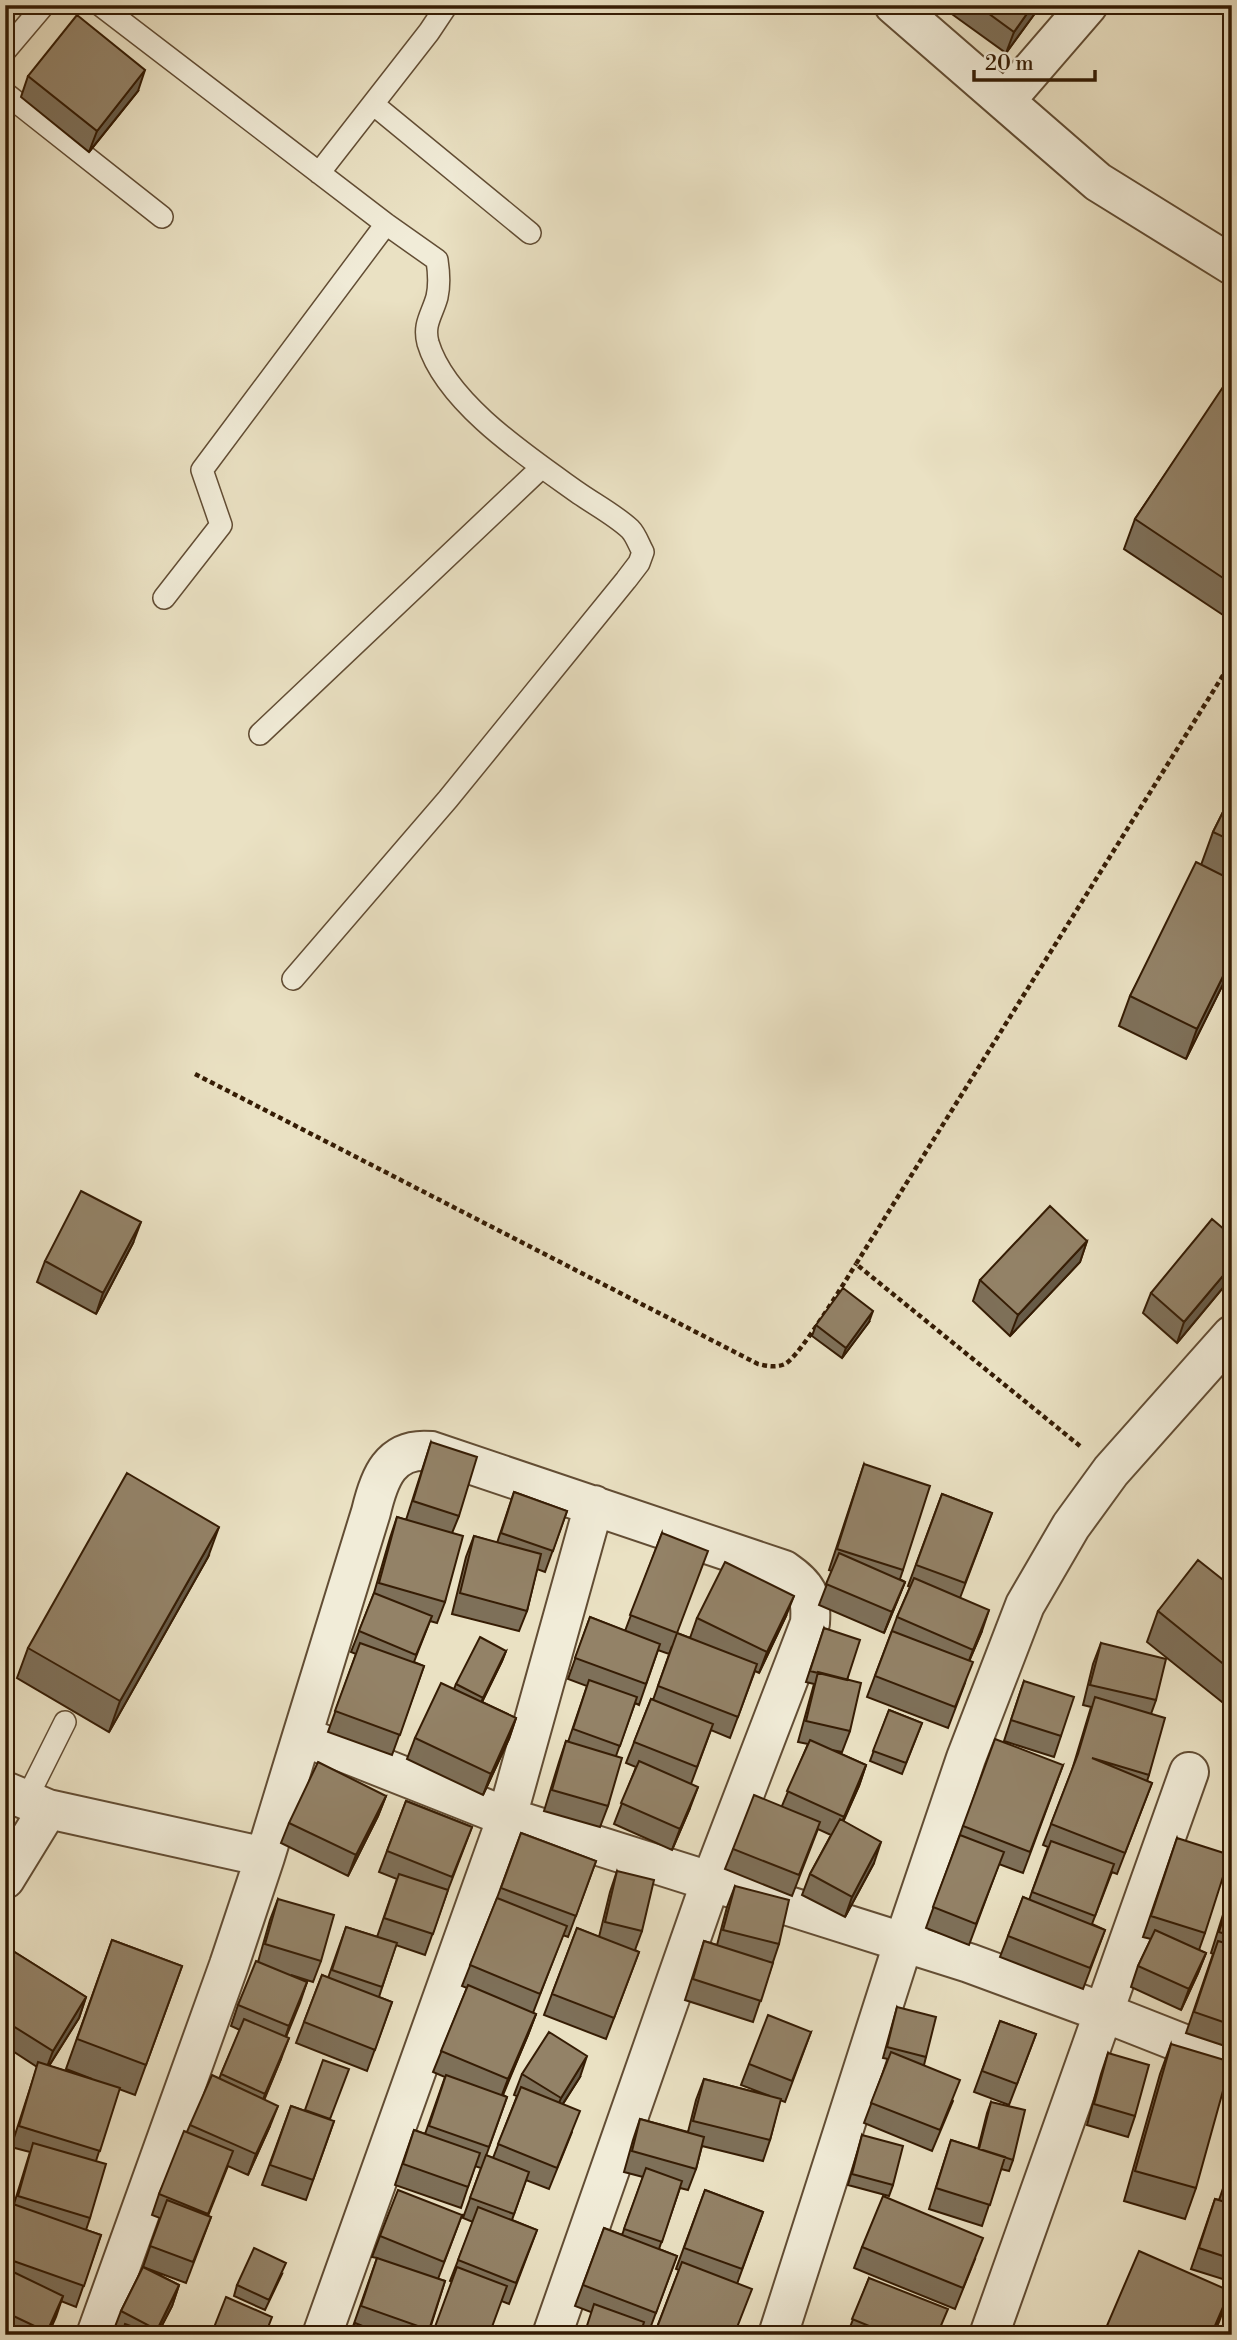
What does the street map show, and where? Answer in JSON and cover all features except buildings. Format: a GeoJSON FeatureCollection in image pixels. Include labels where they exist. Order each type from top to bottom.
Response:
{"type":"FeatureCollection","features":[{"type":"Feature","properties":{"kind":"street"},"geometry":{"type":"LineString","coordinates":[[894,5],[1098,182],[1232,265]]}},
{"type":"Feature","properties":{"kind":"street"},"geometry":{"type":"LineString","coordinates":[[1005,101],[1088,5]]}},
{"type":"Feature","properties":{"kind":"street"},"geometry":{"type":"LineString","coordinates":[[778,2335],[903,1944],[966,1758],[1025,1605],[1071,1525],[1111,1471],[1232,1335]]}},
{"type":"Feature","properties":{"kind":"street"},"geometry":{"type":"LineString","coordinates":[[96,2335],[265,1857],[378,1483],[392,1463],[411,1451],[432,1451],[784,1570],[801,1581],[811,1607],[810,1623],[711,1881],[552,2335]]}},
{"type":"Feature","properties":{"kind":"street"},"geometry":{"type":"LineString","coordinates":[[322,2335],[507,1817],[594,1505]]}},
{"type":"Feature","properties":{"kind":"street"},"geometry":{"type":"LineString","coordinates":[[302,1736],[507,1817],[969,1963],[1232,2063]]}},
{"type":"Feature","properties":{"kind":"street"},"geometry":{"type":"LineString","coordinates":[[989,2335],[1189,1772]]}},
{"type":"Feature","properties":{"kind":"street"},"geometry":{"type":"LineString","coordinates":[[5,1878],[20,1800],[265,1857]]}},
{"type":"Feature","properties":{"kind":"lane"},"geometry":{"type":"LineString","coordinates":[[5,51],[44,5]]}},
{"type":"Feature","properties":{"kind":"lane"},"geometry":{"type":"LineString","coordinates":[[100,5],[437,260],[440,278],[437,297],[425,327],[437,364],[458,395],[542,467],[630,530],[643,552],[639,563],[448,799],[293,979]]}},
{"type":"Feature","properties":{"kind":"lane"},"geometry":{"type":"LineString","coordinates":[[319,173],[447,5]]}},
{"type":"Feature","properties":{"kind":"lane"},"geometry":{"type":"LineString","coordinates":[[5,93],[162,217]]}},
{"type":"Feature","properties":{"kind":"lane"},"geometry":{"type":"LineString","coordinates":[[373,104],[530,233]]}},
{"type":"Feature","properties":{"kind":"lane"},"geometry":{"type":"LineString","coordinates":[[164,598],[221,525],[202,470],[386,224]]}},
{"type":"Feature","properties":{"kind":"lane"},"geometry":{"type":"LineString","coordinates":[[260,734],[542,467]]}},
{"type":"Feature","properties":{"kind":"lane"},"geometry":{"type":"LineString","coordinates":[[20,1800],[65,1722]]}},
{"type":"Feature","properties":{"kind":"path"},"geometry":{"type":"LineString","coordinates":[[195,1074],[758,1364],[770,1367],[782,1365],[797,1354],[856,1265],[1232,661]]}},
{"type":"Feature","properties":{"kind":"path"},"geometry":{"type":"LineString","coordinates":[[856,1265],[1111,1471]]}}]}
